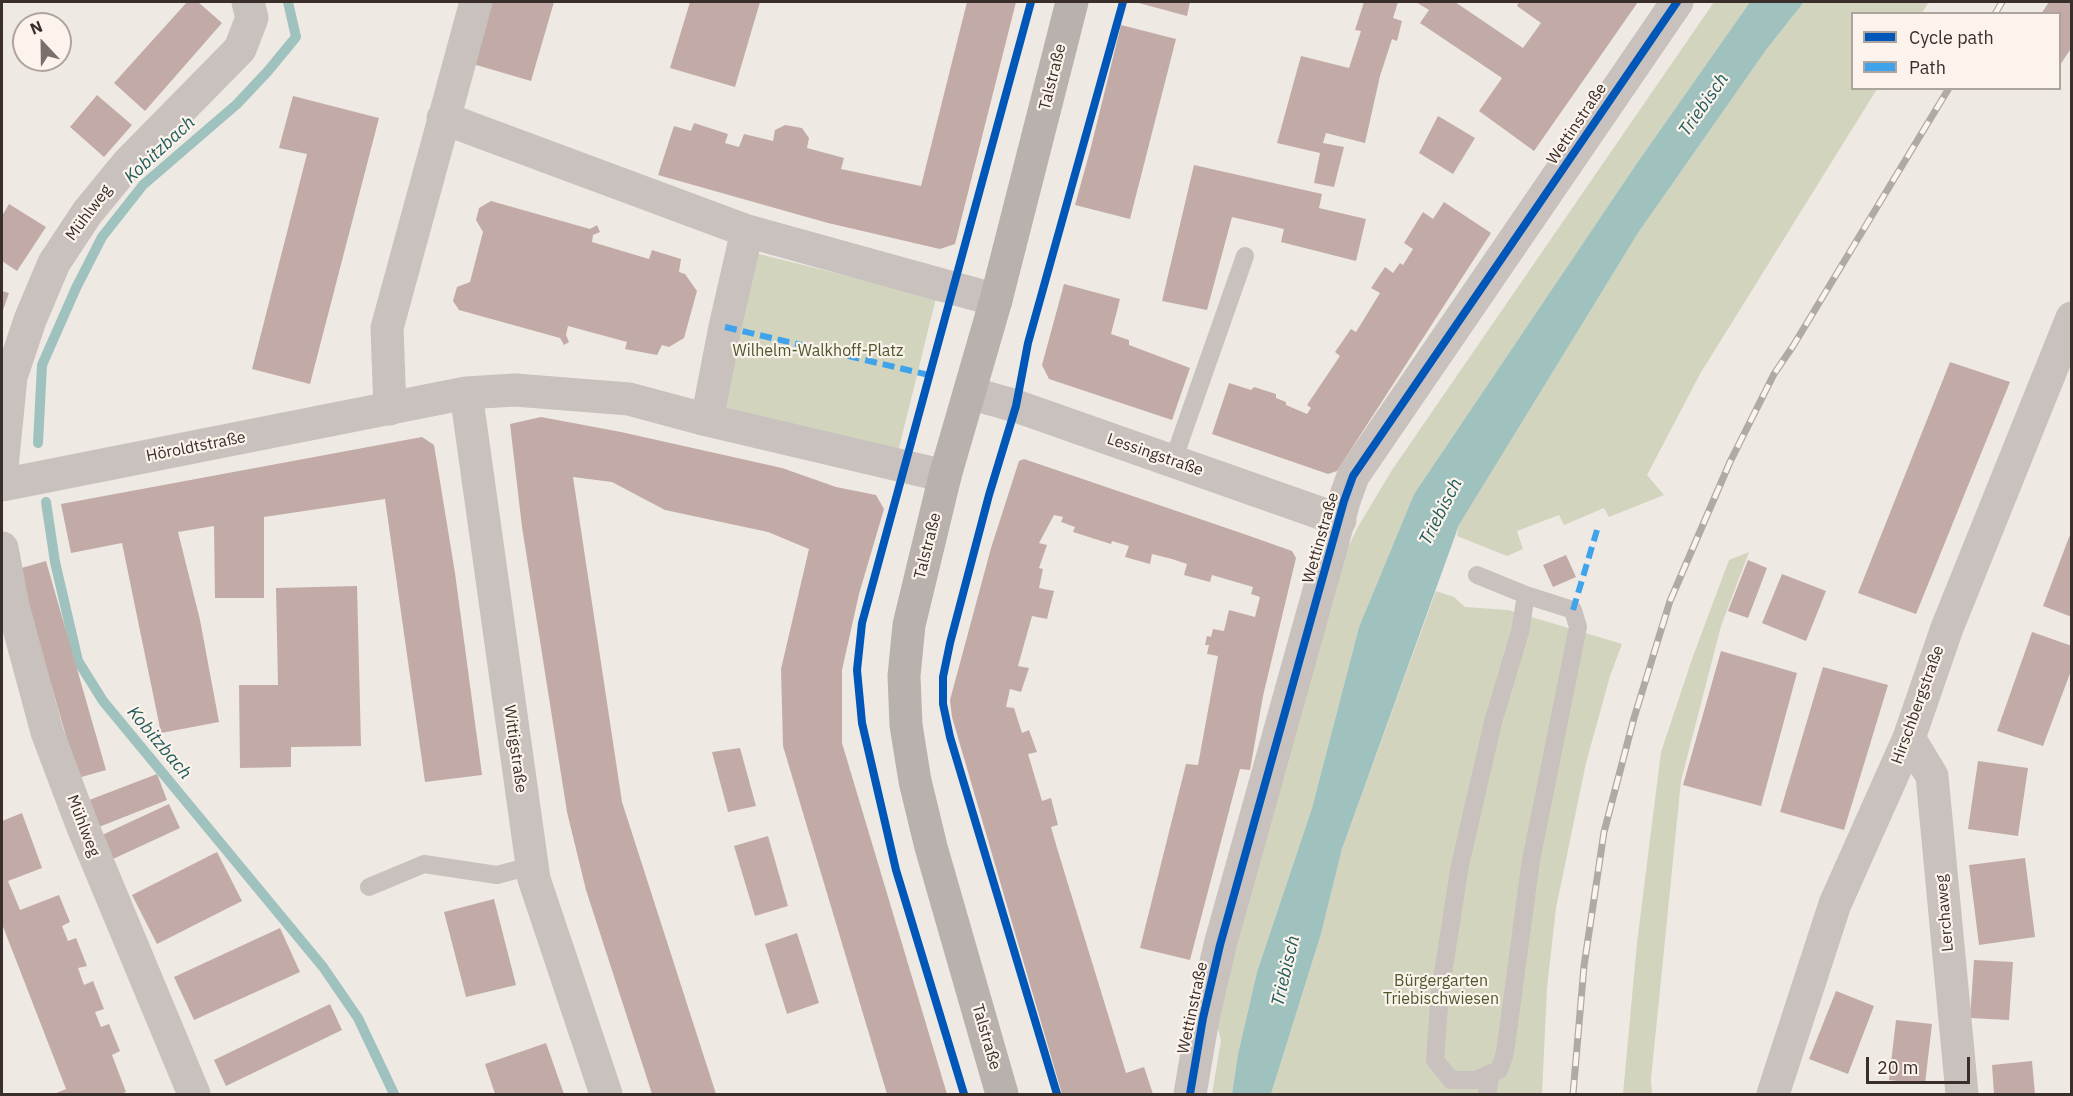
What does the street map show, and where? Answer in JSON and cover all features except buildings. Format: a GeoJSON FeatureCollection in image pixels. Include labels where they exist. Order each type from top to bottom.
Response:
{"type":"FeatureCollection","features":[{"type":"Feature","properties":{"kind":"main road","name":"Talstraße"},"geometry":{"type":"LineString","coordinates":[[1002,1095],[931,847],[915,781],[906,725],[904,676],[909,625],[945,476],[996,300],[1072,2]]}},
{"type":"Feature","properties":{"kind":"street","name":"Mühlweg"},"geometry":{"type":"LineString","coordinates":[[2,468],[11,377],[30,320],[54,262],[87,213],[128,163],[240,49],[252,18],[248,2]]}},
{"type":"Feature","properties":{"kind":"street"},"geometry":{"type":"LineString","coordinates":[[476,2],[387,327],[390,410],[466,393],[515,390],[629,399],[707,420],[945,476]]}},
{"type":"Feature","properties":{"kind":"street","name":"Wettinstraße"},"geometry":{"type":"LineString","coordinates":[[1190,1095],[1203,1018],[1220,945],[1344,501],[1353,476],[1677,2]]}},
{"type":"Feature","properties":{"kind":"street"},"geometry":{"type":"LineString","coordinates":[[443,118],[747,231],[996,300]]}},
{"type":"Feature","properties":{"kind":"street"},"geometry":{"type":"LineString","coordinates":[[707,420],[724,327],[747,231]]}},
{"type":"Feature","properties":{"kind":"street","name":"Hirschbergstraße"},"geometry":{"type":"LineString","coordinates":[[1773,1095],[1835,904],[1909,738],[1947,628],[2072,318]]}},
{"type":"Feature","properties":{"kind":"street","name":"Wittigstraße"},"geometry":{"type":"LineString","coordinates":[[466,393],[531,866],[606,1095]]}},
{"type":"Feature","properties":{"kind":"street","name":"Lessingstraße"},"geometry":{"type":"LineString","coordinates":[[970,393],[1016,406],[1340,520]]}},
{"type":"Feature","properties":{"kind":"street","name":"Höroldtstraße"},"geometry":{"type":"LineString","coordinates":[[2,485],[390,410]]}},
{"type":"Feature","properties":{"kind":"street","name":"Mühlweg"},"geometry":{"type":"LineString","coordinates":[[2,548],[13,606],[47,732],[95,858],[194,1095]]}},
{"type":"Feature","properties":{"kind":"street","name":"Lerchaweg"},"geometry":{"type":"LineString","coordinates":[[1909,738],[1932,776],[1962,1095]]}},
{"type":"Feature","properties":{"kind":"lane"},"geometry":{"type":"LineString","coordinates":[[1173,461],[1245,256]]}},
{"type":"Feature","properties":{"kind":"lane"},"geometry":{"type":"LineString","coordinates":[[1477,575],[1526,595],[1573,610],[1578,627],[1531,860],[1504,1053],[1499,1070],[1475,1080],[1451,1080],[1435,1060],[1440,992],[1460,865],[1493,722],[1520,632],[1526,595]]}},
{"type":"Feature","properties":{"kind":"lane"},"geometry":{"type":"LineString","coordinates":[[369,887],[424,864],[497,875],[531,866]]}},
{"type":"Feature","properties":{"kind":"lane"},"geometry":{"type":"LineString","coordinates":[[1487,1095],[1491,1073]]}},
{"type":"Feature","properties":{"kind":"green space"},"geometry":{"type":"Polygon","coordinates":[[[1714,2],[1750,2],[1637,163],[1414,494],[1359,627],[1312,808],[1257,972],[1238,1054],[1232,1094],[1212,1094],[1221,1040],[1217,1026],[1233,948],[1341,561],[1359,525],[1392,470],[1714,2]]]}},
{"type":"Feature","properties":{"kind":"green space"},"geometry":{"type":"Polygon","coordinates":[[[1804,2],[1929,2],[1923,12],[1851,12],[1851,90],[1876,90],[1700,374],[1647,475],[1664,495],[1609,517],[1604,508],[1564,525],[1559,515],[1517,531],[1523,549],[1507,556],[1457,536],[1459,525],[1638,233],[1766,50],[1804,2]]]}},
{"type":"Feature","properties":{"kind":"green space","name":"Wilhelm-Walkhoff-Platz"},"geometry":{"type":"Polygon","coordinates":[[[755,253],[936,298],[898,452],[717,408],[755,253]]]}},
{"type":"Feature","properties":{"kind":"green space"},"geometry":{"type":"Polygon","coordinates":[[[1749,552],[1721,626],[1681,781],[1651,1079],[1652,1094],[1623,1094],[1637,943],[1661,752],[1692,659],[1729,560],[1749,552]]]}},
{"type":"Feature","properties":{"kind":"green space","name":"Bürgergarten Triebischwiesen"},"geometry":{"type":"Polygon","coordinates":[[[1436,591],[1454,597],[1465,607],[1508,610],[1622,644],[1610,676],[1586,763],[1556,908],[1547,988],[1542,1094],[1271,1094],[1321,934],[1342,849],[1436,591]]]}},
{"type":"Feature","properties":{"kind":"water","name":"Triebisch"},"geometry":{"type":"Polygon","coordinates":[[[1750,2],[1804,2],[1766,50],[1638,233],[1459,525],[1342,849],[1321,934],[1271,1094],[1232,1094],[1238,1054],[1257,972],[1312,808],[1359,627],[1414,494],[1637,163],[1750,2]]]}},
{"type":"Feature","properties":{"kind":"waterway","name":"Kobitzbach"},"geometry":{"type":"LineString","coordinates":[[38,443],[42,365],[76,288],[102,237],[143,185],[237,104],[296,37],[288,2]]}},
{"type":"Feature","properties":{"kind":"waterway","name":"Kobitzbach"},"geometry":{"type":"LineString","coordinates":[[46,502],[55,562],[78,661],[103,701],[323,967],[358,1018],[394,1094]]}},
{"type":"Feature","properties":{"kind":"railway"},"geometry":{"type":"LineString","coordinates":[[1996,12],[2002,2]]}},
{"type":"Feature","properties":{"kind":"railway"},"geometry":{"type":"LineString","coordinates":[[1573,1094],[1584,966],[1604,832],[1634,718],[1670,601],[1730,462],[1774,374],[1948,90]]}},
{"type":"Feature","properties":{"kind":"marked path"},"geometry":{"type":"LineString","coordinates":[[725,327],[929,375]]}},
{"type":"Feature","properties":{"kind":"marked path"},"geometry":{"type":"LineString","coordinates":[[1573,610],[1597,530]]}},
{"type":"Feature","properties":{"kind":"cycle path"},"geometry":{"type":"LineString","coordinates":[[964,1094],[896,870],[862,723],[857,670],[862,623],[1031,2]]}},
{"type":"Feature","properties":{"kind":"cycle path"},"geometry":{"type":"LineString","coordinates":[[1057,1094],[950,737],[943,704],[943,677],[989,495],[1016,406],[1028,343],[1123,2]]}},
{"type":"Feature","properties":{"kind":"cycle path"},"geometry":{"type":"LineString","coordinates":[[1190,1094],[1203,1018],[1220,945],[1344,501],[1353,476],[1677,2]]}}]}
